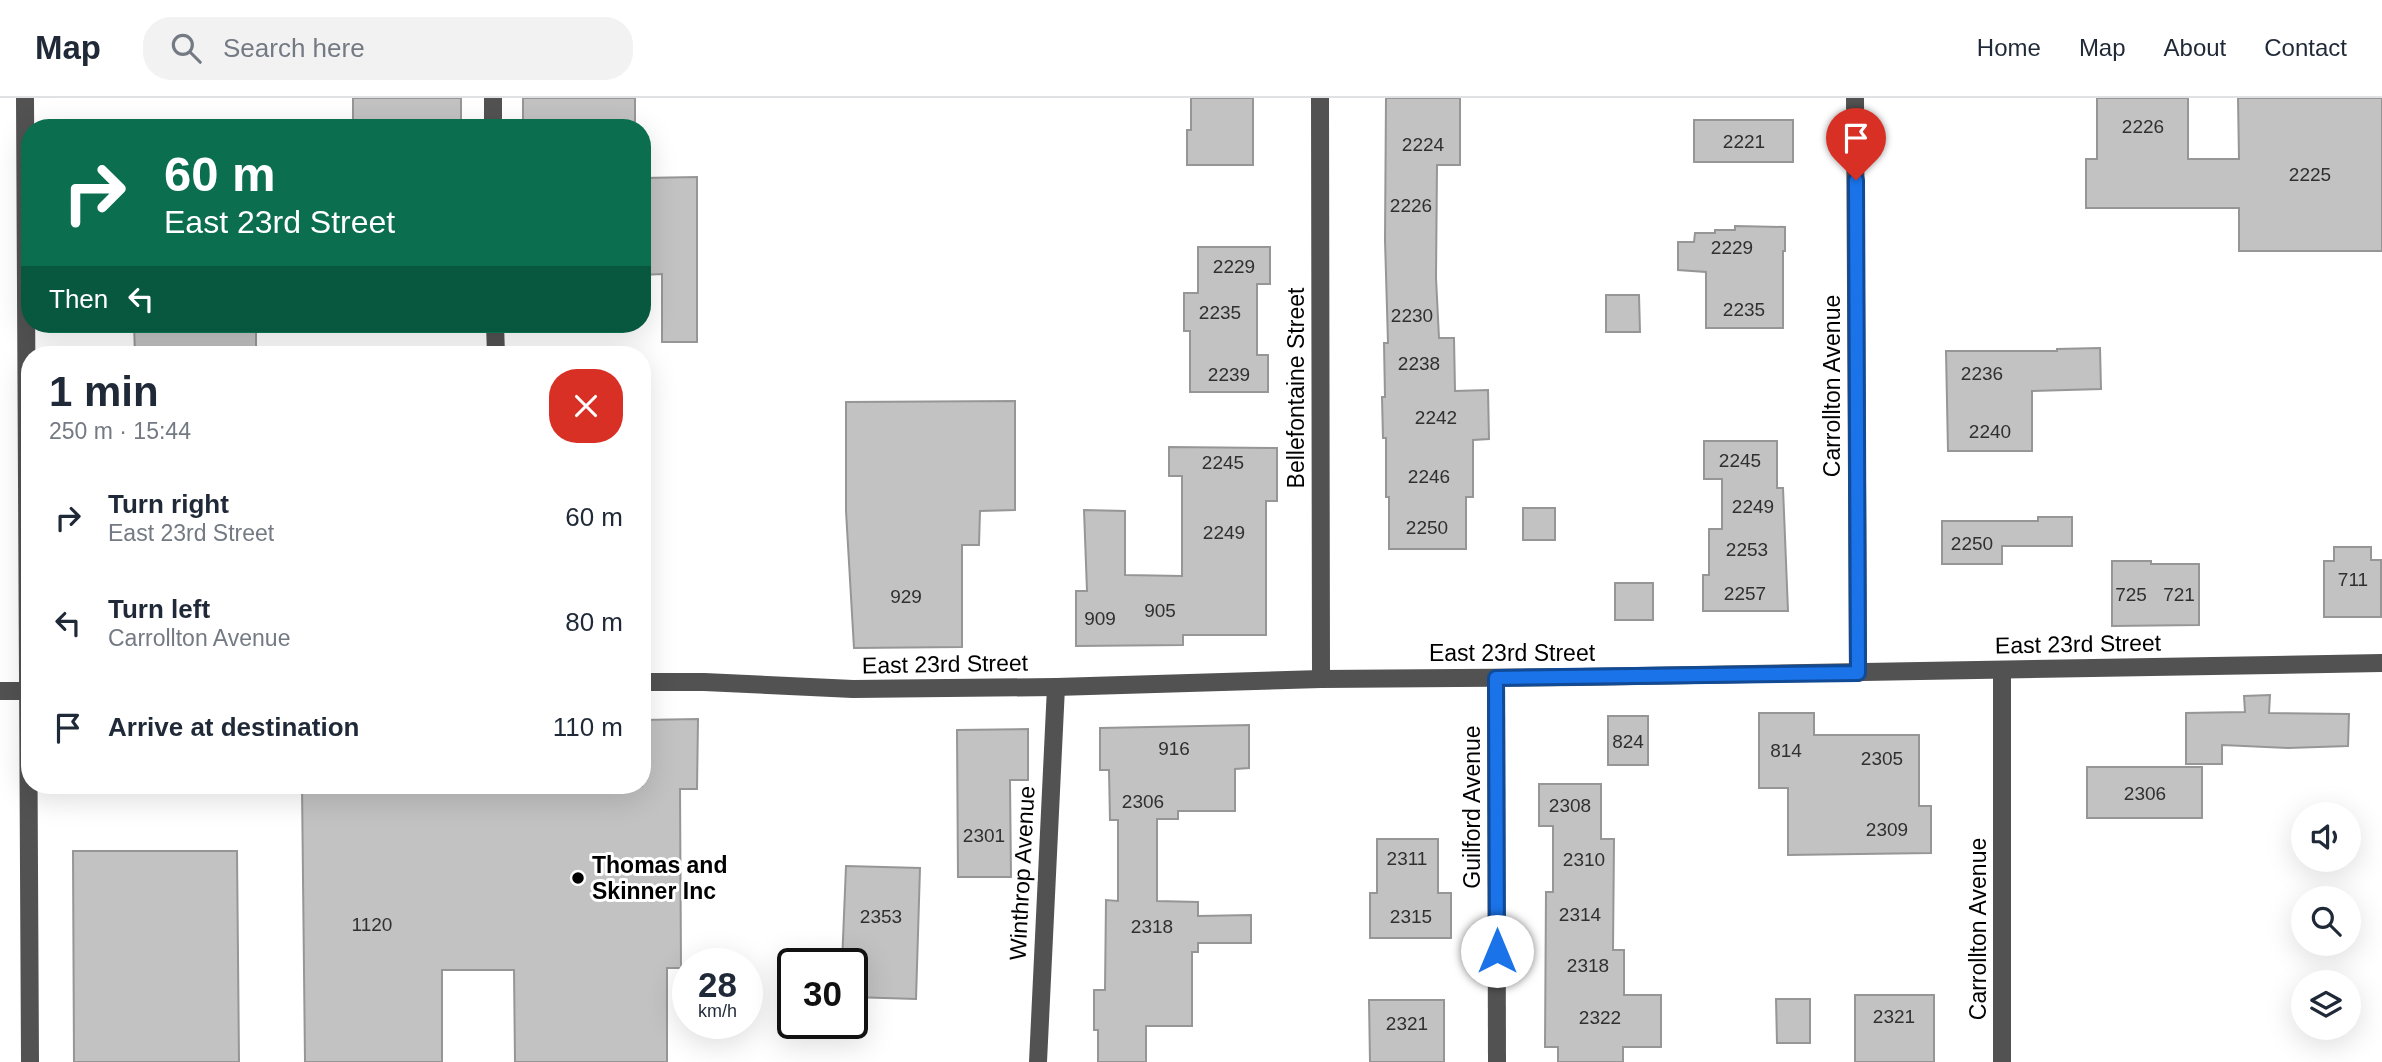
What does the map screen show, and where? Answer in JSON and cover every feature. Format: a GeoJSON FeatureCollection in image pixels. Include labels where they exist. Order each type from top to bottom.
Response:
{"type":"FeatureCollection","features":[{"type":"Feature","properties":{"kind":"street"},"geometry":{"type":"LineString","coordinates":[[25,98],[25,119]]}},
{"type":"Feature","properties":{"kind":"street"},"geometry":{"type":"LineString","coordinates":[[493,98],[493,119]]}},
{"type":"Feature","properties":{"kind":"street","name":"Bellefontaine Street"},"geometry":{"type":"LineString","coordinates":[[1320,98],[1321,679]]}},
{"type":"Feature","properties":{"kind":"street","name":"Carrollton Avenue"},"geometry":{"type":"LineString","coordinates":[[1855,98],[1858,673]]}},
{"type":"Feature","properties":{"kind":"street","name":"East 23rd Street"},"geometry":{"type":"LineString","coordinates":[[651,682],[853,689],[1056,687],[1321,679],[2382,663]]}},
{"type":"Feature","properties":{"kind":"street","name":"Carrollton Avenue"},"geometry":{"type":"LineString","coordinates":[[2002,670],[2002,1062]]}},
{"type":"Feature","properties":{"kind":"street","name":"Guilford Avenue"},"geometry":{"type":"LineString","coordinates":[[1496,678],[1497,1062]]}},
{"type":"Feature","properties":{"kind":"street","name":"Winthrop Avenue"},"geometry":{"type":"LineString","coordinates":[[1038,1062],[1056,687]]}},
{"type":"Feature","properties":{"kind":"street"},"geometry":{"type":"LineString","coordinates":[[0,691],[21,691]]}},
{"type":"Feature","properties":{"kind":"street"},"geometry":{"type":"LineString","coordinates":[[29,794],[30,1062]]}},
{"type":"Feature","properties":{"kind":"building"},"geometry":{"type":"Polygon","coordinates":[[[353,98],[461,98],[461,119],[353,119],[353,98]]]}},
{"type":"Feature","properties":{"kind":"building"},"geometry":{"type":"Polygon","coordinates":[[[523,98],[635,98],[635,119],[523,119],[523,98]]]}},
{"type":"Feature","properties":{"kind":"building"},"geometry":{"type":"Polygon","coordinates":[[[1191,98],[1253,98],[1253,165],[1187,165],[1191,98]]]}},
{"type":"Feature","properties":{"kind":"building"},"geometry":{"type":"Polygon","coordinates":[[[1386,98],[1460,98],[1460,165],[1437,165],[1436,278],[1439,338],[1454,338],[1455,391],[1488,390],[1489,439],[1473,440],[1473,497],[1466,497],[1466,549],[1389,549],[1389,497],[1386,497],[1386,438],[1383,438],[1382,397],[1385,397],[1384,343],[1388,343],[1385,240],[1386,98]]]}},
{"type":"Feature","properties":{"kind":"building"},"geometry":{"type":"Polygon","coordinates":[[[2097,98],[2188,98],[2188,159],[2239,159],[2238,98],[2382,98],[2382,251],[2239,251],[2239,208],[2086,208],[2086,159],[2097,159],[2097,98]]]}},
{"type":"Feature","properties":{"kind":"building"},"geometry":{"type":"Polygon","coordinates":[[[1694,120],[1793,120],[1793,162],[1694,162],[1694,120]]]}},
{"type":"Feature","properties":{"kind":"building"},"geometry":{"type":"Polygon","coordinates":[[[697,177],[697,342],[662,342],[662,274],[651,275],[651,178],[697,177]]]}},
{"type":"Feature","properties":{"kind":"building"},"geometry":{"type":"Polygon","coordinates":[[[1735,226],[1785,227],[1783,328],[1706,328],[1706,272],[1678,270],[1678,242],[1694,242],[1695,233],[1735,230],[1735,226]]]}},
{"type":"Feature","properties":{"kind":"building"},"geometry":{"type":"Polygon","coordinates":[[[1198,247],[1270,247],[1270,284],[1257,284],[1257,355],[1268,355],[1268,392],[1190,392],[1190,331],[1184,331],[1184,293],[1198,293],[1198,247]]]}},
{"type":"Feature","properties":{"kind":"building"},"geometry":{"type":"Polygon","coordinates":[[[1606,295],[1639,295],[1640,332],[1606,332],[1606,295]]]}},
{"type":"Feature","properties":{"kind":"building"},"geometry":{"type":"Polygon","coordinates":[[[134,333],[256,333],[256,346],[135,346],[134,333]]]}},
{"type":"Feature","properties":{"kind":"building"},"geometry":{"type":"Polygon","coordinates":[[[2100,348],[2101,389],[2032,391],[2032,451],[1948,451],[1946,351],[2057,351],[2100,348]]]}},
{"type":"Feature","properties":{"kind":"building"},"geometry":{"type":"Polygon","coordinates":[[[1015,401],[1015,510],[980,511],[979,545],[962,545],[962,647],[854,648],[846,511],[846,402],[1015,401]]]}},
{"type":"Feature","properties":{"kind":"building"},"geometry":{"type":"Polygon","coordinates":[[[1704,441],[1777,441],[1777,488],[1783,488],[1788,611],[1703,611],[1703,575],[1709,575],[1709,529],[1722,529],[1722,479],[1704,479],[1704,441]]]}},
{"type":"Feature","properties":{"kind":"building"},"geometry":{"type":"Polygon","coordinates":[[[1169,447],[1277,448],[1277,501],[1266,501],[1266,635],[1183,635],[1183,645],[1076,646],[1076,591],[1087,591],[1084,510],[1125,511],[1125,575],[1182,576],[1182,476],[1169,476],[1169,447]]]}},
{"type":"Feature","properties":{"kind":"building"},"geometry":{"type":"Polygon","coordinates":[[[1523,508],[1555,508],[1555,540],[1523,540],[1523,508]]]}},
{"type":"Feature","properties":{"kind":"building"},"geometry":{"type":"Polygon","coordinates":[[[2038,517],[2072,517],[2072,546],[2002,546],[2002,564],[1942,564],[1942,521],[2038,521],[2038,517]]]}},
{"type":"Feature","properties":{"kind":"building"},"geometry":{"type":"Polygon","coordinates":[[[2334,547],[2371,547],[2371,560],[2381,560],[2381,617],[2324,617],[2324,561],[2334,561],[2334,547]]]}},
{"type":"Feature","properties":{"kind":"building"},"geometry":{"type":"Polygon","coordinates":[[[2112,561],[2199,564],[2199,625],[2112,626],[2112,561]]]}},
{"type":"Feature","properties":{"kind":"building"},"geometry":{"type":"Polygon","coordinates":[[[1615,583],[1653,583],[1653,620],[1615,620],[1615,583]]]}},
{"type":"Feature","properties":{"kind":"building"},"geometry":{"type":"Polygon","coordinates":[[[2270,695],[2269,713],[2349,714],[2348,746],[2288,748],[2222,745],[2222,764],[2186,764],[2186,713],[2245,712],[2244,696],[2270,695]]]}},
{"type":"Feature","properties":{"kind":"building"},"geometry":{"type":"Polygon","coordinates":[[[1759,713],[1814,713],[1814,735],[1919,735],[1919,806],[1931,806],[1931,853],[1788,855],[1788,788],[1759,788],[1759,713]]]}},
{"type":"Feature","properties":{"kind":"building"},"geometry":{"type":"Polygon","coordinates":[[[1608,716],[1648,716],[1648,765],[1608,765],[1608,716]]]}},
{"type":"Feature","properties":{"kind":"building"},"geometry":{"type":"Polygon","coordinates":[[[698,719],[697,789],[680,789],[681,948],[672,948],[672,968],[667,968],[667,1062],[515,1062],[514,970],[442,970],[442,1062],[305,1062],[302,794],[651,794],[651,720],[698,719]]]}},
{"type":"Feature","properties":{"kind":"building"},"geometry":{"type":"Polygon","coordinates":[[[1249,725],[1249,768],[1235,769],[1235,811],[1178,811],[1178,819],[1157,819],[1157,901],[1198,902],[1198,916],[1251,915],[1251,943],[1198,943],[1198,952],[1192,952],[1192,1026],[1146,1026],[1146,1062],[1098,1062],[1098,1030],[1094,1030],[1094,990],[1105,990],[1106,900],[1118,901],[1118,820],[1110,820],[1109,770],[1100,770],[1100,728],[1249,725]]]}},
{"type":"Feature","properties":{"kind":"building"},"geometry":{"type":"Polygon","coordinates":[[[1028,729],[1028,780],[1010,780],[1011,877],[958,877],[957,730],[1028,729]]]}},
{"type":"Feature","properties":{"kind":"building"},"geometry":{"type":"Polygon","coordinates":[[[2087,767],[2202,767],[2202,818],[2087,818],[2087,767]]]}},
{"type":"Feature","properties":{"kind":"building"},"geometry":{"type":"Polygon","coordinates":[[[1539,784],[1601,784],[1601,839],[1614,839],[1613,950],[1624,950],[1624,995],[1661,995],[1661,1047],[1623,1047],[1623,1062],[1558,1062],[1558,1047],[1545,1047],[1546,892],[1553,892],[1553,826],[1539,826],[1539,784]]]}},
{"type":"Feature","properties":{"kind":"building"},"geometry":{"type":"Polygon","coordinates":[[[1377,839],[1438,839],[1438,893],[1451,893],[1451,938],[1370,938],[1370,893],[1377,893],[1377,839]]]}},
{"type":"Feature","properties":{"kind":"building"},"geometry":{"type":"Polygon","coordinates":[[[73,851],[237,851],[239,1062],[74,1062],[73,851]]]}},
{"type":"Feature","properties":{"kind":"building"},"geometry":{"type":"Polygon","coordinates":[[[846,866],[920,868],[916,999],[868,998],[868,948],[843,948],[846,866]]]}},
{"type":"Feature","properties":{"kind":"building"},"geometry":{"type":"Polygon","coordinates":[[[1855,995],[1934,995],[1934,1062],[1855,1062],[1855,995]]]}},
{"type":"Feature","properties":{"kind":"building"},"geometry":{"type":"Polygon","coordinates":[[[1776,999],[1810,999],[1810,1043],[1777,1043],[1776,999]]]}},
{"type":"Feature","properties":{"kind":"building"},"geometry":{"type":"Polygon","coordinates":[[[1369,1000],[1444,1000],[1444,1062],[1370,1062],[1369,1000]]]}},
{"type":"Feature","properties":{"kind":"place","name":"Thomas and Skinner Inc"},"geometry":{"type":"Point","coordinates":[578,878]}},
{"type":"Feature","properties":{"kind":"route"},"geometry":{"type":"LineString","coordinates":[[1497,951],[1496,678],[1858,673],[1856,180]]}}]}
